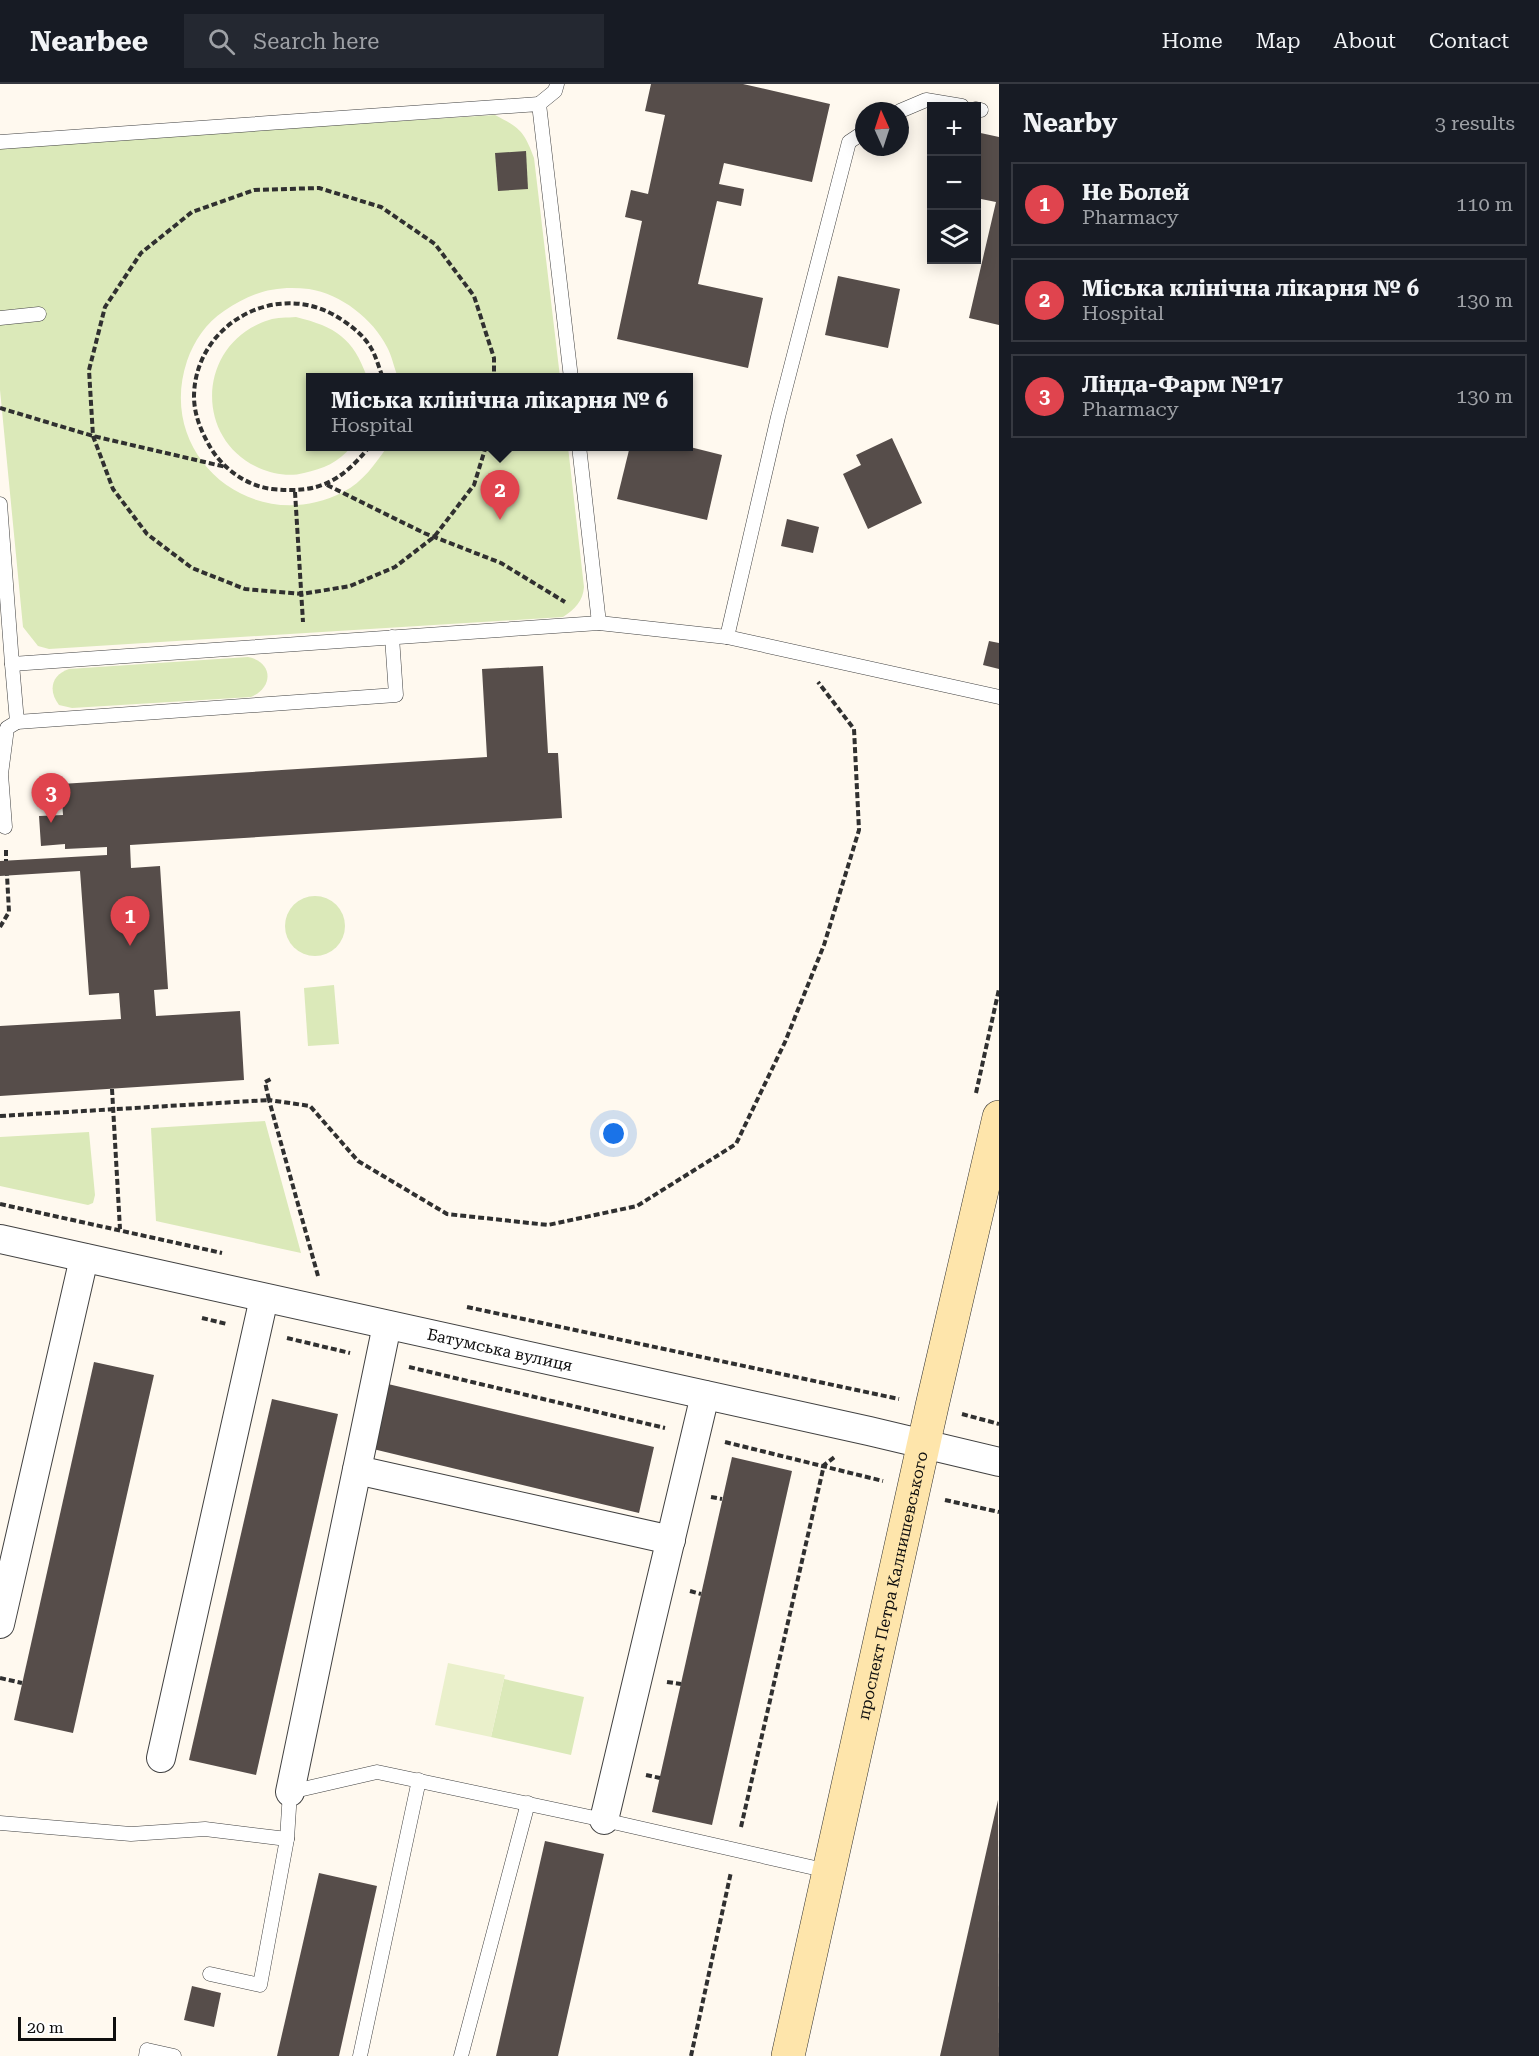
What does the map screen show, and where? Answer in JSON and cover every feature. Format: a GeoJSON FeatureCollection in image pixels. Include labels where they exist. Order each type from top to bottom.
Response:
{"type":"FeatureCollection","features":[{"type":"Feature","properties":{"kind":"street","name":"проспект Петра Калнишевського"},"geometry":{"type":"LineString","coordinates":[[788,2056],[999,1117]]}},
{"type":"Feature","properties":{"kind":"street","name":"Батумська вулиця"},"geometry":{"type":"LineString","coordinates":[[0,1239],[999,1462]]}},
{"type":"Feature","properties":{"kind":"street"},"geometry":{"type":"LineString","coordinates":[[0,1624],[84,1258]]}},
{"type":"Feature","properties":{"kind":"street"},"geometry":{"type":"LineString","coordinates":[[161,1758],[264,1298]]}},
{"type":"Feature","properties":{"kind":"street"},"geometry":{"type":"LineString","coordinates":[[290,1792],[387,1325]]}},
{"type":"Feature","properties":{"kind":"street"},"geometry":{"type":"LineString","coordinates":[[604,1820],[705,1395]]}},
{"type":"Feature","properties":{"kind":"street"},"geometry":{"type":"LineString","coordinates":[[357,1470],[671,1540]]}},
{"type":"Feature","properties":{"kind":"lane"},"geometry":{"type":"LineString","coordinates":[[0,142],[539,104],[555,91],[557,84]]}},
{"type":"Feature","properties":{"kind":"lane"},"geometry":{"type":"LineString","coordinates":[[909,107],[926,100],[938,102]]}},
{"type":"Feature","properties":{"kind":"lane"},"geometry":{"type":"LineString","coordinates":[[539,104],[570,373]]}},
{"type":"Feature","properties":{"kind":"lane"},"geometry":{"type":"LineString","coordinates":[[727,637],[778,417],[849,142],[855,138]]}},
{"type":"Feature","properties":{"kind":"lane"},"geometry":{"type":"LineString","coordinates":[[0,318],[39,314]]}},
{"type":"Feature","properties":{"kind":"lane"},"geometry":{"type":"LineString","coordinates":[[579,451],[599,623]]}},
{"type":"Feature","properties":{"kind":"lane"},"geometry":{"type":"LineString","coordinates":[[0,504],[3,585],[17,722]]}},
{"type":"Feature","properties":{"kind":"lane"},"geometry":{"type":"LineString","coordinates":[[12,664],[599,623],[727,637],[999,697]]}},
{"type":"Feature","properties":{"kind":"lane"},"geometry":{"type":"LineString","coordinates":[[4,827],[0,774],[7,728],[17,722],[396,694],[392,637]]}},
{"type":"Feature","properties":{"kind":"lane"},"geometry":{"type":"LineString","coordinates":[[210,1974],[260,1985],[287,1839],[290,1792],[377,1772],[828,1870]]}},
{"type":"Feature","properties":{"kind":"lane"},"geometry":{"type":"LineString","coordinates":[[360,2056],[419,1780]]}},
{"type":"Feature","properties":{"kind":"lane"},"geometry":{"type":"LineString","coordinates":[[461,2056],[528,1803]]}},
{"type":"Feature","properties":{"kind":"lane"},"geometry":{"type":"LineString","coordinates":[[0,1823],[131,1834],[205,1829],[287,1839]]}},
{"type":"Feature","properties":{"kind":"lane"},"geometry":{"type":"LineString","coordinates":[[146,2056],[147,2050],[174,2056]]}},
{"type":"Feature","properties":{"kind":"path"},"geometry":{"type":"LineString","coordinates":[[485,451],[474,485],[434,537],[395,567],[350,586],[302,594],[245,589],[192,568],[156,541],[147,534],[113,489],[93,436],[89,370],[105,307],[141,253],[192,212],[254,190],[319,188],[381,207],[435,244],[474,296],[495,358],[494,373]]}},
{"type":"Feature","properties":{"kind":"path"},"geometry":{"type":"LineString","coordinates":[[366,451],[354,467],[326,484],[295,492],[262,488],[234,473],[212,452],[199,426],[194,396],[200,366],[213,340],[235,319],[262,306],[292,302],[321,308],[350,323],[371,348],[381,373]]}},
{"type":"Feature","properties":{"kind":"path"},"geometry":{"type":"LineString","coordinates":[[0,408],[93,436],[227,467]]}},
{"type":"Feature","properties":{"kind":"path"},"geometry":{"type":"LineString","coordinates":[[326,484],[434,537],[501,563],[599,623]]}},
{"type":"Feature","properties":{"kind":"path"},"geometry":{"type":"LineString","coordinates":[[295,492],[305,642]]}},
{"type":"Feature","properties":{"kind":"path"},"geometry":{"type":"LineString","coordinates":[[0,1116],[268,1100],[310,1106],[358,1161],[447,1214],[548,1225],[637,1206],[736,1144],[785,1042],[825,945],[859,830],[854,729],[795,652]]}},
{"type":"Feature","properties":{"kind":"path"},"geometry":{"type":"LineString","coordinates":[[0,927],[9,912],[7,875]]}},
{"type":"Feature","properties":{"kind":"path"},"geometry":{"type":"LineString","coordinates":[[273,1078],[265,1082],[268,1100],[318,1276],[306,1273]]}},
{"type":"Feature","properties":{"kind":"path"},"geometry":{"type":"LineString","coordinates":[[112,1089],[120,1229],[113,1264]]}},
{"type":"Feature","properties":{"kind":"path"},"geometry":{"type":"LineString","coordinates":[[0,1204],[225,1254]]}},
{"type":"Feature","properties":{"kind":"path"},"geometry":{"type":"LineString","coordinates":[[459,1306],[892,1397]]}},
{"type":"Feature","properties":{"kind":"path"},"geometry":{"type":"LineString","coordinates":[[200,1318],[824,1465],[937,1498],[999,1512]]}},
{"type":"Feature","properties":{"kind":"path"},"geometry":{"type":"LineString","coordinates":[[692,2056],[736,1850],[824,1465]]}},
{"type":"Feature","properties":{"kind":"path"},"geometry":{"type":"LineString","coordinates":[[0,1678],[22,1683]]}},
{"type":"Feature","properties":{"kind":"green space"},"geometry":{"type":"Polygon","coordinates":[[[495,115],[520,131],[534,158],[560,373],[397,373],[381,337],[355,309],[321,292],[286,288],[264,291],[244,299],[234,304],[206,327],[193,346],[187,361],[181,396],[185,428],[199,457],[220,480],[246,496],[277,504],[309,504],[343,492],[363,478],[384,451],[568,451],[584,587],[578,604],[563,617],[49,649],[38,646],[23,627],[0,390],[0,149],[9,146],[495,115]]]}},
{"type":"Feature","properties":{"kind":"green space"},"geometry":{"type":"Polygon","coordinates":[[[296,317],[332,330],[349,344],[365,373],[306,373],[306,451],[347,451],[336,461],[324,467],[287,475],[259,468],[237,454],[222,435],[214,414],[212,391],[217,369],[228,348],[245,331],[279,318],[296,317]]]}},
{"type":"Feature","properties":{"kind":"green space"},"geometry":{"type":"Polygon","coordinates":[[[248,657],[262,664],[268,675],[264,687],[251,697],[72,708],[59,705],[53,694],[55,679],[69,669],[248,657]]]}},
{"type":"Feature","properties":{"kind":"green space"},"geometry":{"type":"Polygon","coordinates":[[[309,896],[321,896],[332,901],[340,909],[345,926],[343,938],[332,951],[321,956],[309,956],[298,951],[290,943],[285,932],[285,920],[290,909],[298,901],[309,896]]]}},
{"type":"Feature","properties":{"kind":"green space"},"geometry":{"type":"Polygon","coordinates":[[[334,985],[339,1044],[308,1046],[304,988],[334,985]]]}},
{"type":"Feature","properties":{"kind":"green space"},"geometry":{"type":"Polygon","coordinates":[[[265,1121],[301,1253],[156,1221],[151,1128],[265,1121]]]}},
{"type":"Feature","properties":{"kind":"green space"},"geometry":{"type":"Polygon","coordinates":[[[89,1132],[95,1195],[93,1203],[88,1205],[0,1186],[0,1137],[89,1132]]]}},
{"type":"Feature","properties":{"kind":"green space"},"geometry":{"type":"Polygon","coordinates":[[[448,1663],[505,1675],[491,1737],[435,1725],[448,1663]]]}},
{"type":"Feature","properties":{"kind":"green space"},"geometry":{"type":"Polygon","coordinates":[[[504,1679],[584,1697],[571,1755],[491,1737],[504,1679]]]}},
{"type":"Feature","properties":{"kind":"building"},"geometry":{"type":"Polygon","coordinates":[[[651,84],[743,84],[830,104],[812,182],[724,163],[719,184],[744,189],[741,206],[717,201],[698,284],[763,298],[748,368],[617,339],[642,221],[625,217],[631,190],[648,194],[665,115],[645,111],[651,84]]]}},
{"type":"Feature","properties":{"kind":"building"},"geometry":{"type":"Polygon","coordinates":[[[981,133],[999,137],[999,325],[969,318],[996,202],[981,199],[981,133]]]}},
{"type":"Feature","properties":{"kind":"building"},"geometry":{"type":"Polygon","coordinates":[[[526,151],[528,189],[498,191],[495,153],[526,151]]]}},
{"type":"Feature","properties":{"kind":"building"},"geometry":{"type":"Polygon","coordinates":[[[838,276],[900,289],[888,348],[825,335],[838,276]]]}},
{"type":"Feature","properties":{"kind":"building"},"geometry":{"type":"Polygon","coordinates":[[[892,438],[922,503],[868,529],[843,474],[861,465],[856,455],[892,438]]]}},
{"type":"Feature","properties":{"kind":"building"},"geometry":{"type":"Polygon","coordinates":[[[693,448],[722,455],[707,520],[617,499],[629,451],[693,451],[693,448]]]}},
{"type":"Feature","properties":{"kind":"building"},"geometry":{"type":"Polygon","coordinates":[[[787,519],[819,527],[813,553],[781,546],[787,519]]]}},
{"type":"Feature","properties":{"kind":"building"},"geometry":{"type":"Polygon","coordinates":[[[989,641],[999,643],[999,669],[983,665],[989,641]]]}},
{"type":"Feature","properties":{"kind":"building"},"geometry":{"type":"Polygon","coordinates":[[[543,666],[548,753],[558,753],[562,818],[130,845],[131,868],[160,866],[168,989],[154,990],[156,1016],[240,1011],[244,1080],[0,1096],[0,1026],[121,1019],[119,993],[89,995],[80,871],[0,876],[0,861],[107,855],[107,847],[65,849],[65,844],[41,846],[39,816],[63,815],[61,784],[487,757],[482,669],[543,666]]]}},
{"type":"Feature","properties":{"kind":"building"},"geometry":{"type":"Polygon","coordinates":[[[94,1362],[154,1375],[73,1733],[14,1720],[94,1362]]]}},
{"type":"Feature","properties":{"kind":"building"},"geometry":{"type":"Polygon","coordinates":[[[388,1384],[654,1447],[639,1513],[373,1449],[388,1384]]]}},
{"type":"Feature","properties":{"kind":"building"},"geometry":{"type":"Polygon","coordinates":[[[272,1399],[338,1414],[256,1775],[189,1760],[272,1399]]]}},
{"type":"Feature","properties":{"kind":"building"},"geometry":{"type":"Polygon","coordinates":[[[732,1457],[792,1471],[712,1825],[652,1812],[732,1457]]]}},
{"type":"Feature","properties":{"kind":"building"},"geometry":{"type":"Polygon","coordinates":[[[998,1800],[999,2056],[940,2056],[998,1800]]]}},
{"type":"Feature","properties":{"kind":"building"},"geometry":{"type":"Polygon","coordinates":[[[545,1841],[604,1854],[558,2056],[496,2056],[545,1841]]]}},
{"type":"Feature","properties":{"kind":"building"},"geometry":{"type":"Polygon","coordinates":[[[319,1873],[377,1886],[339,2056],[277,2056],[319,1873]]]}},
{"type":"Feature","properties":{"kind":"building"},"geometry":{"type":"Polygon","coordinates":[[[192,1986],[221,1993],[214,2027],[184,2020],[192,1986]]]}},
{"type":"Feature","properties":{"kind":"place","name":"Міська клінічна лікарня № 6"},"geometry":{"type":"Point","coordinates":[500,520]}},
{"type":"Feature","properties":{"kind":"place","name":"Лінда-Фарм №17"},"geometry":{"type":"Point","coordinates":[51,823]}},
{"type":"Feature","properties":{"kind":"place","name":"Не Болей"},"geometry":{"type":"Point","coordinates":[130,946]}}]}
